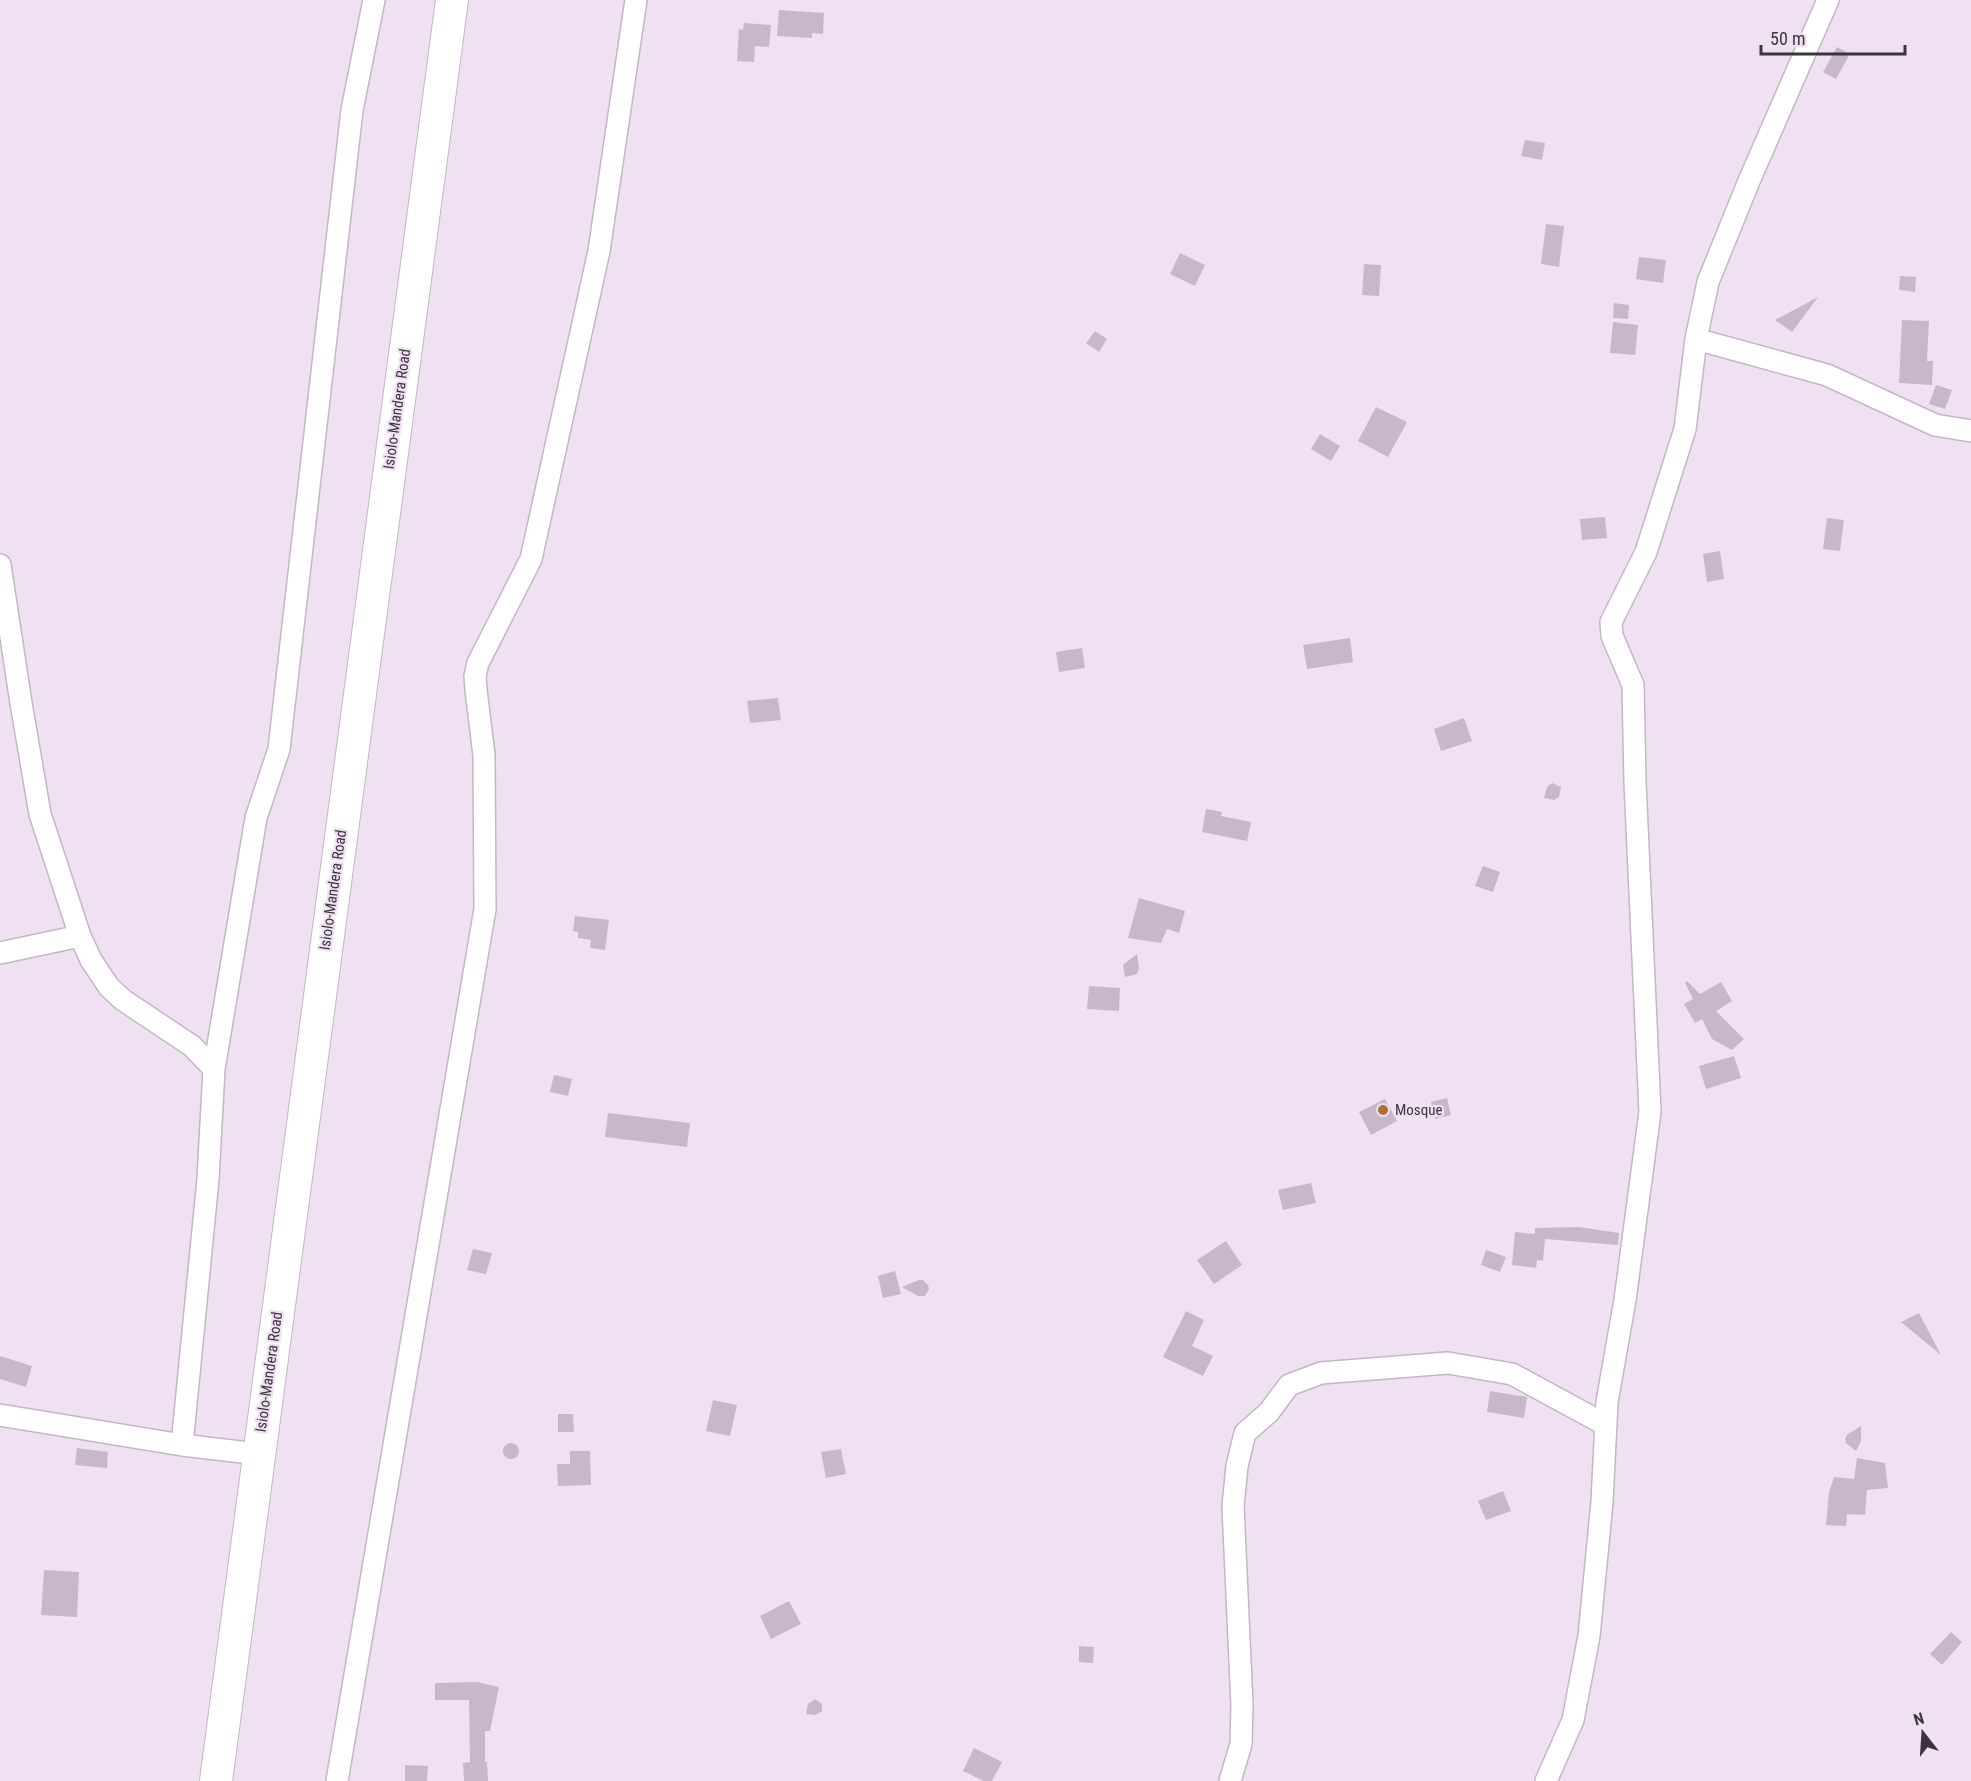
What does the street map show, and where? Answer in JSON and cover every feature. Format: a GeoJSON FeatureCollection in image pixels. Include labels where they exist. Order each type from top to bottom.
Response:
{"type":"FeatureCollection","features":[{"type":"Feature","properties":{"kind":"highway","name":"Isiolo-Mandera Road"},"geometry":{"type":"LineString","coordinates":[[216,1781],[452,0]]}},
{"type":"Feature","properties":{"kind":"street"},"geometry":{"type":"LineString","coordinates":[[182,1445],[208,1179],[214,1069],[256,818],[279,749],[352,110],[374,0]]}},
{"type":"Feature","properties":{"kind":"street"},"geometry":{"type":"LineString","coordinates":[[337,1781],[485,909],[484,755],[475,676],[478,663],[531,559],[599,251],[636,0]]}},
{"type":"Feature","properties":{"kind":"street"},"geometry":{"type":"LineString","coordinates":[[1546,1781],[1573,1720],[1589,1636],[1602,1502],[1607,1402],[1625,1300],[1650,1112],[1633,685],[1612,636],[1611,622],[1646,552],[1685,429],[1696,339],[1708,282],[1749,181],[1828,0]]}},
{"type":"Feature","properties":{"kind":"street"},"geometry":{"type":"LineString","coordinates":[[1696,339],[1827,375],[1935,425],[1971,431]]}},
{"type":"Feature","properties":{"kind":"street"},"geometry":{"type":"LineString","coordinates":[[0,565],[40,814],[80,936],[91,960],[109,987],[123,1000],[192,1046],[214,1069]]}},
{"type":"Feature","properties":{"kind":"street"},"geometry":{"type":"LineString","coordinates":[[0,953],[80,936]]}},
{"type":"Feature","properties":{"kind":"street"},"geometry":{"type":"LineString","coordinates":[[1230,1781],[1242,1734],[1233,1506],[1237,1466],[1245,1433],[1269,1412],[1289,1385],[1321,1373],[1448,1363],[1512,1374],[1606,1425]]}},
{"type":"Feature","properties":{"kind":"street"},"geometry":{"type":"LineString","coordinates":[[0,1415],[182,1445],[258,1454]]}},
{"type":"Feature","properties":{"kind":"building"},"geometry":{"type":"Polygon","coordinates":[[[779,10],[824,13],[823,34],[812,33],[812,38],[777,36],[779,10]]]}},
{"type":"Feature","properties":{"kind":"building"},"geometry":{"type":"Polygon","coordinates":[[[744,23],[771,25],[769,47],[755,46],[754,62],[737,61],[739,29],[743,30],[744,23]]]}},
{"type":"Feature","properties":{"kind":"building"},"geometry":{"type":"Polygon","coordinates":[[[1837,47],[1850,54],[1836,79],[1823,72],[1837,47]]]}},
{"type":"Feature","properties":{"kind":"building"},"geometry":{"type":"Polygon","coordinates":[[[1525,140],[1545,143],[1542,160],[1521,156],[1525,140]]]}},
{"type":"Feature","properties":{"kind":"building"},"geometry":{"type":"Polygon","coordinates":[[[1546,224],[1564,226],[1559,267],[1541,264],[1546,224]]]}},
{"type":"Feature","properties":{"kind":"building"},"geometry":{"type":"Polygon","coordinates":[[[1180,253],[1205,265],[1195,286],[1170,274],[1180,253]]]}},
{"type":"Feature","properties":{"kind":"building"},"geometry":{"type":"Polygon","coordinates":[[[1639,257],[1666,260],[1663,283],[1636,279],[1639,257]]]}},
{"type":"Feature","properties":{"kind":"building"},"geometry":{"type":"Polygon","coordinates":[[[1364,264],[1381,265],[1379,296],[1362,295],[1364,264]]]}},
{"type":"Feature","properties":{"kind":"building"},"geometry":{"type":"Polygon","coordinates":[[[1900,276],[1916,277],[1915,292],[1899,290],[1900,276]]]}},
{"type":"Feature","properties":{"kind":"building"},"geometry":{"type":"Polygon","coordinates":[[[1818,297],[1792,332],[1775,320],[1818,297]]]}},
{"type":"Feature","properties":{"kind":"building"},"geometry":{"type":"Polygon","coordinates":[[[1614,303],[1629,305],[1628,319],[1613,318],[1614,303]]]}},
{"type":"Feature","properties":{"kind":"building"},"geometry":{"type":"Polygon","coordinates":[[[1902,320],[1929,321],[1927,361],[1933,361],[1932,385],[1899,383],[1902,320]]]}},
{"type":"Feature","properties":{"kind":"building"},"geometry":{"type":"Polygon","coordinates":[[[1613,322],[1638,325],[1635,355],[1610,353],[1613,322]]]}},
{"type":"Feature","properties":{"kind":"building"},"geometry":{"type":"Polygon","coordinates":[[[1095,331],[1107,339],[1099,352],[1086,343],[1095,331]]]}},
{"type":"Feature","properties":{"kind":"building"},"geometry":{"type":"Polygon","coordinates":[[[1936,385],[1952,390],[1945,409],[1929,404],[1936,385]]]}},
{"type":"Feature","properties":{"kind":"building"},"geometry":{"type":"Polygon","coordinates":[[[1376,407],[1407,422],[1388,457],[1358,441],[1376,407]]]}},
{"type":"Feature","properties":{"kind":"building"},"geometry":{"type":"Polygon","coordinates":[[[1320,434],[1340,446],[1331,461],[1311,449],[1320,434]]]}},
{"type":"Feature","properties":{"kind":"building"},"geometry":{"type":"Polygon","coordinates":[[[1605,517],[1607,538],[1582,540],[1580,519],[1605,517]]]}},
{"type":"Feature","properties":{"kind":"building"},"geometry":{"type":"Polygon","coordinates":[[[1827,518],[1844,520],[1840,551],[1823,549],[1827,518]]]}},
{"type":"Feature","properties":{"kind":"building"},"geometry":{"type":"Polygon","coordinates":[[[1720,551],[1724,579],[1707,582],[1703,554],[1720,551]]]}},
{"type":"Feature","properties":{"kind":"building"},"geometry":{"type":"Polygon","coordinates":[[[1350,638],[1353,662],[1307,669],[1303,645],[1350,638]]]}},
{"type":"Feature","properties":{"kind":"building"},"geometry":{"type":"Polygon","coordinates":[[[1082,648],[1085,668],[1059,672],[1056,652],[1082,648]]]}},
{"type":"Feature","properties":{"kind":"building"},"geometry":{"type":"Polygon","coordinates":[[[778,698],[781,720],[750,723],[747,701],[778,698]]]}},
{"type":"Feature","properties":{"kind":"building"},"geometry":{"type":"Polygon","coordinates":[[[1464,718],[1472,741],[1441,751],[1434,729],[1464,718]]]}},
{"type":"Feature","properties":{"kind":"building"},"geometry":{"type":"Polygon","coordinates":[[[1552,783],[1561,787],[1559,797],[1554,800],[1544,798],[1547,787],[1552,783]]]}},
{"type":"Feature","properties":{"kind":"building"},"geometry":{"type":"Polygon","coordinates":[[[1206,809],[1222,812],[1221,816],[1251,822],[1247,841],[1202,832],[1206,809]]]}},
{"type":"Feature","properties":{"kind":"building"},"geometry":{"type":"Polygon","coordinates":[[[1483,866],[1500,872],[1493,892],[1475,886],[1483,866]]]}},
{"type":"Feature","properties":{"kind":"building"},"geometry":{"type":"Polygon","coordinates":[[[1139,898],[1185,911],[1179,933],[1167,929],[1161,943],[1128,938],[1139,898]]]}},
{"type":"Feature","properties":{"kind":"building"},"geometry":{"type":"Polygon","coordinates":[[[575,916],[609,920],[605,950],[590,948],[591,940],[578,938],[578,932],[573,931],[575,916]]]}},
{"type":"Feature","properties":{"kind":"building"},"geometry":{"type":"Polygon","coordinates":[[[1137,954],[1139,968],[1137,974],[1125,977],[1123,965],[1137,954]]]}},
{"type":"Feature","properties":{"kind":"building"},"geometry":{"type":"Polygon","coordinates":[[[1687,981],[1700,994],[1721,982],[1732,1001],[1716,1011],[1744,1039],[1732,1050],[1712,1039],[1702,1019],[1695,1023],[1684,1004],[1693,999],[1685,983],[1687,981]]]}},
{"type":"Feature","properties":{"kind":"building"},"geometry":{"type":"Polygon","coordinates":[[[1089,986],[1120,988],[1119,1011],[1087,1009],[1089,986]]]}},
{"type":"Feature","properties":{"kind":"building"},"geometry":{"type":"Polygon","coordinates":[[[1734,1056],[1741,1078],[1706,1089],[1699,1066],[1734,1056]]]}},
{"type":"Feature","properties":{"kind":"building"},"geometry":{"type":"Polygon","coordinates":[[[554,1075],[572,1079],[568,1096],[550,1092],[554,1075]]]}},
{"type":"Feature","properties":{"kind":"building"},"geometry":{"type":"Polygon","coordinates":[[[1447,1098],[1451,1115],[1435,1119],[1431,1102],[1447,1098]]]}},
{"type":"Feature","properties":{"kind":"building"},"geometry":{"type":"Polygon","coordinates":[[[1385,1099],[1397,1121],[1371,1135],[1359,1112],[1385,1099]]]}},
{"type":"Feature","properties":{"kind":"building"},"geometry":{"type":"Polygon","coordinates":[[[608,1113],[690,1123],[687,1147],[605,1137],[608,1113]]]}},
{"type":"Feature","properties":{"kind":"building"},"geometry":{"type":"Polygon","coordinates":[[[1311,1183],[1316,1203],[1283,1210],[1278,1190],[1311,1183]]]}},
{"type":"Feature","properties":{"kind":"building"},"geometry":{"type":"Polygon","coordinates":[[[1579,1227],[1619,1233],[1618,1245],[1545,1239],[1543,1261],[1537,1260],[1536,1268],[1512,1265],[1515,1232],[1535,1234],[1535,1228],[1579,1227]]]}},
{"type":"Feature","properties":{"kind":"building"},"geometry":{"type":"Polygon","coordinates":[[[1226,1241],[1242,1265],[1214,1284],[1197,1260],[1226,1241]]]}},
{"type":"Feature","properties":{"kind":"building"},"geometry":{"type":"Polygon","coordinates":[[[473,1249],[492,1253],[486,1274],[467,1270],[473,1249]]]}},
{"type":"Feature","properties":{"kind":"building"},"geometry":{"type":"Polygon","coordinates":[[[1486,1250],[1506,1257],[1500,1272],[1481,1265],[1486,1250]]]}},
{"type":"Feature","properties":{"kind":"building"},"geometry":{"type":"Polygon","coordinates":[[[895,1271],[901,1294],[883,1298],[878,1276],[895,1271]]]}},
{"type":"Feature","properties":{"kind":"building"},"geometry":{"type":"Polygon","coordinates":[[[923,1280],[928,1285],[929,1289],[925,1296],[918,1296],[902,1287],[923,1280]]]}},
{"type":"Feature","properties":{"kind":"building"},"geometry":{"type":"Polygon","coordinates":[[[1186,1311],[1204,1320],[1192,1346],[1213,1356],[1203,1376],[1163,1357],[1186,1311]]]}},
{"type":"Feature","properties":{"kind":"building"},"geometry":{"type":"Polygon","coordinates":[[[1919,1313],[1941,1355],[1901,1322],[1919,1313]]]}},
{"type":"Feature","properties":{"kind":"building"},"geometry":{"type":"Polygon","coordinates":[[[0,1356],[32,1366],[26,1387],[0,1379],[0,1356]]]}},
{"type":"Feature","properties":{"kind":"building"},"geometry":{"type":"Polygon","coordinates":[[[1490,1391],[1527,1397],[1524,1418],[1487,1412],[1490,1391]]]}},
{"type":"Feature","properties":{"kind":"building"},"geometry":{"type":"Polygon","coordinates":[[[713,1400],[737,1405],[730,1436],[706,1431],[713,1400]]]}},
{"type":"Feature","properties":{"kind":"building"},"geometry":{"type":"Polygon","coordinates":[[[558,1414],[573,1414],[574,1432],[558,1432],[558,1414]]]}},
{"type":"Feature","properties":{"kind":"building"},"geometry":{"type":"Polygon","coordinates":[[[1861,1426],[1861,1441],[1856,1451],[1846,1443],[1845,1438],[1861,1426]]]}},
{"type":"Feature","properties":{"kind":"building"},"geometry":{"type":"Polygon","coordinates":[[[511,1443],[517,1445],[519,1451],[517,1457],[511,1459],[505,1457],[503,1451],[505,1445],[511,1443]]]}},
{"type":"Feature","properties":{"kind":"building"},"geometry":{"type":"Polygon","coordinates":[[[77,1448],[108,1452],[107,1468],[75,1465],[77,1448]]]}},
{"type":"Feature","properties":{"kind":"building"},"geometry":{"type":"Polygon","coordinates":[[[841,1449],[846,1474],[826,1478],[821,1452],[841,1449]]]}},
{"type":"Feature","properties":{"kind":"building"},"geometry":{"type":"Polygon","coordinates":[[[570,1451],[590,1451],[591,1485],[558,1486],[557,1464],[570,1464],[570,1451]]]}},
{"type":"Feature","properties":{"kind":"building"},"geometry":{"type":"Polygon","coordinates":[[[1857,1458],[1885,1463],[1888,1488],[1867,1490],[1865,1515],[1847,1514],[1846,1526],[1826,1525],[1829,1492],[1834,1477],[1854,1479],[1857,1458]]]}},
{"type":"Feature","properties":{"kind":"building"},"geometry":{"type":"Polygon","coordinates":[[[1503,1491],[1511,1511],[1486,1520],[1478,1501],[1503,1491]]]}},
{"type":"Feature","properties":{"kind":"building"},"geometry":{"type":"Polygon","coordinates":[[[44,1570],[79,1572],[77,1617],[41,1615],[44,1570]]]}},
{"type":"Feature","properties":{"kind":"building"},"geometry":{"type":"Polygon","coordinates":[[[789,1601],[801,1624],[771,1639],[760,1616],[789,1601]]]}},
{"type":"Feature","properties":{"kind":"building"},"geometry":{"type":"Polygon","coordinates":[[[1951,1632],[1962,1642],[1942,1665],[1930,1654],[1951,1632]]]}},
{"type":"Feature","properties":{"kind":"building"},"geometry":{"type":"Polygon","coordinates":[[[1079,1646],[1094,1647],[1093,1663],[1079,1662],[1079,1646]]]}},
{"type":"Feature","properties":{"kind":"building"},"geometry":{"type":"Polygon","coordinates":[[[477,1682],[499,1687],[490,1731],[485,1731],[485,1762],[487,1762],[488,1781],[464,1781],[463,1763],[470,1762],[469,1700],[435,1700],[435,1683],[477,1682]]]}},
{"type":"Feature","properties":{"kind":"building"},"geometry":{"type":"Polygon","coordinates":[[[815,1699],[822,1704],[822,1711],[816,1715],[806,1714],[808,1704],[815,1699]]]}},
{"type":"Feature","properties":{"kind":"building"},"geometry":{"type":"Polygon","coordinates":[[[974,1748],[1002,1762],[992,1781],[984,1781],[963,1771],[974,1748]]]}},
{"type":"Feature","properties":{"kind":"building"},"geometry":{"type":"Polygon","coordinates":[[[405,1765],[428,1766],[427,1781],[405,1781],[405,1765]]]}},
{"type":"Feature","properties":{"kind":"place","name":"Mosque"},"geometry":{"type":"Point","coordinates":[1383,1110]}}]}
